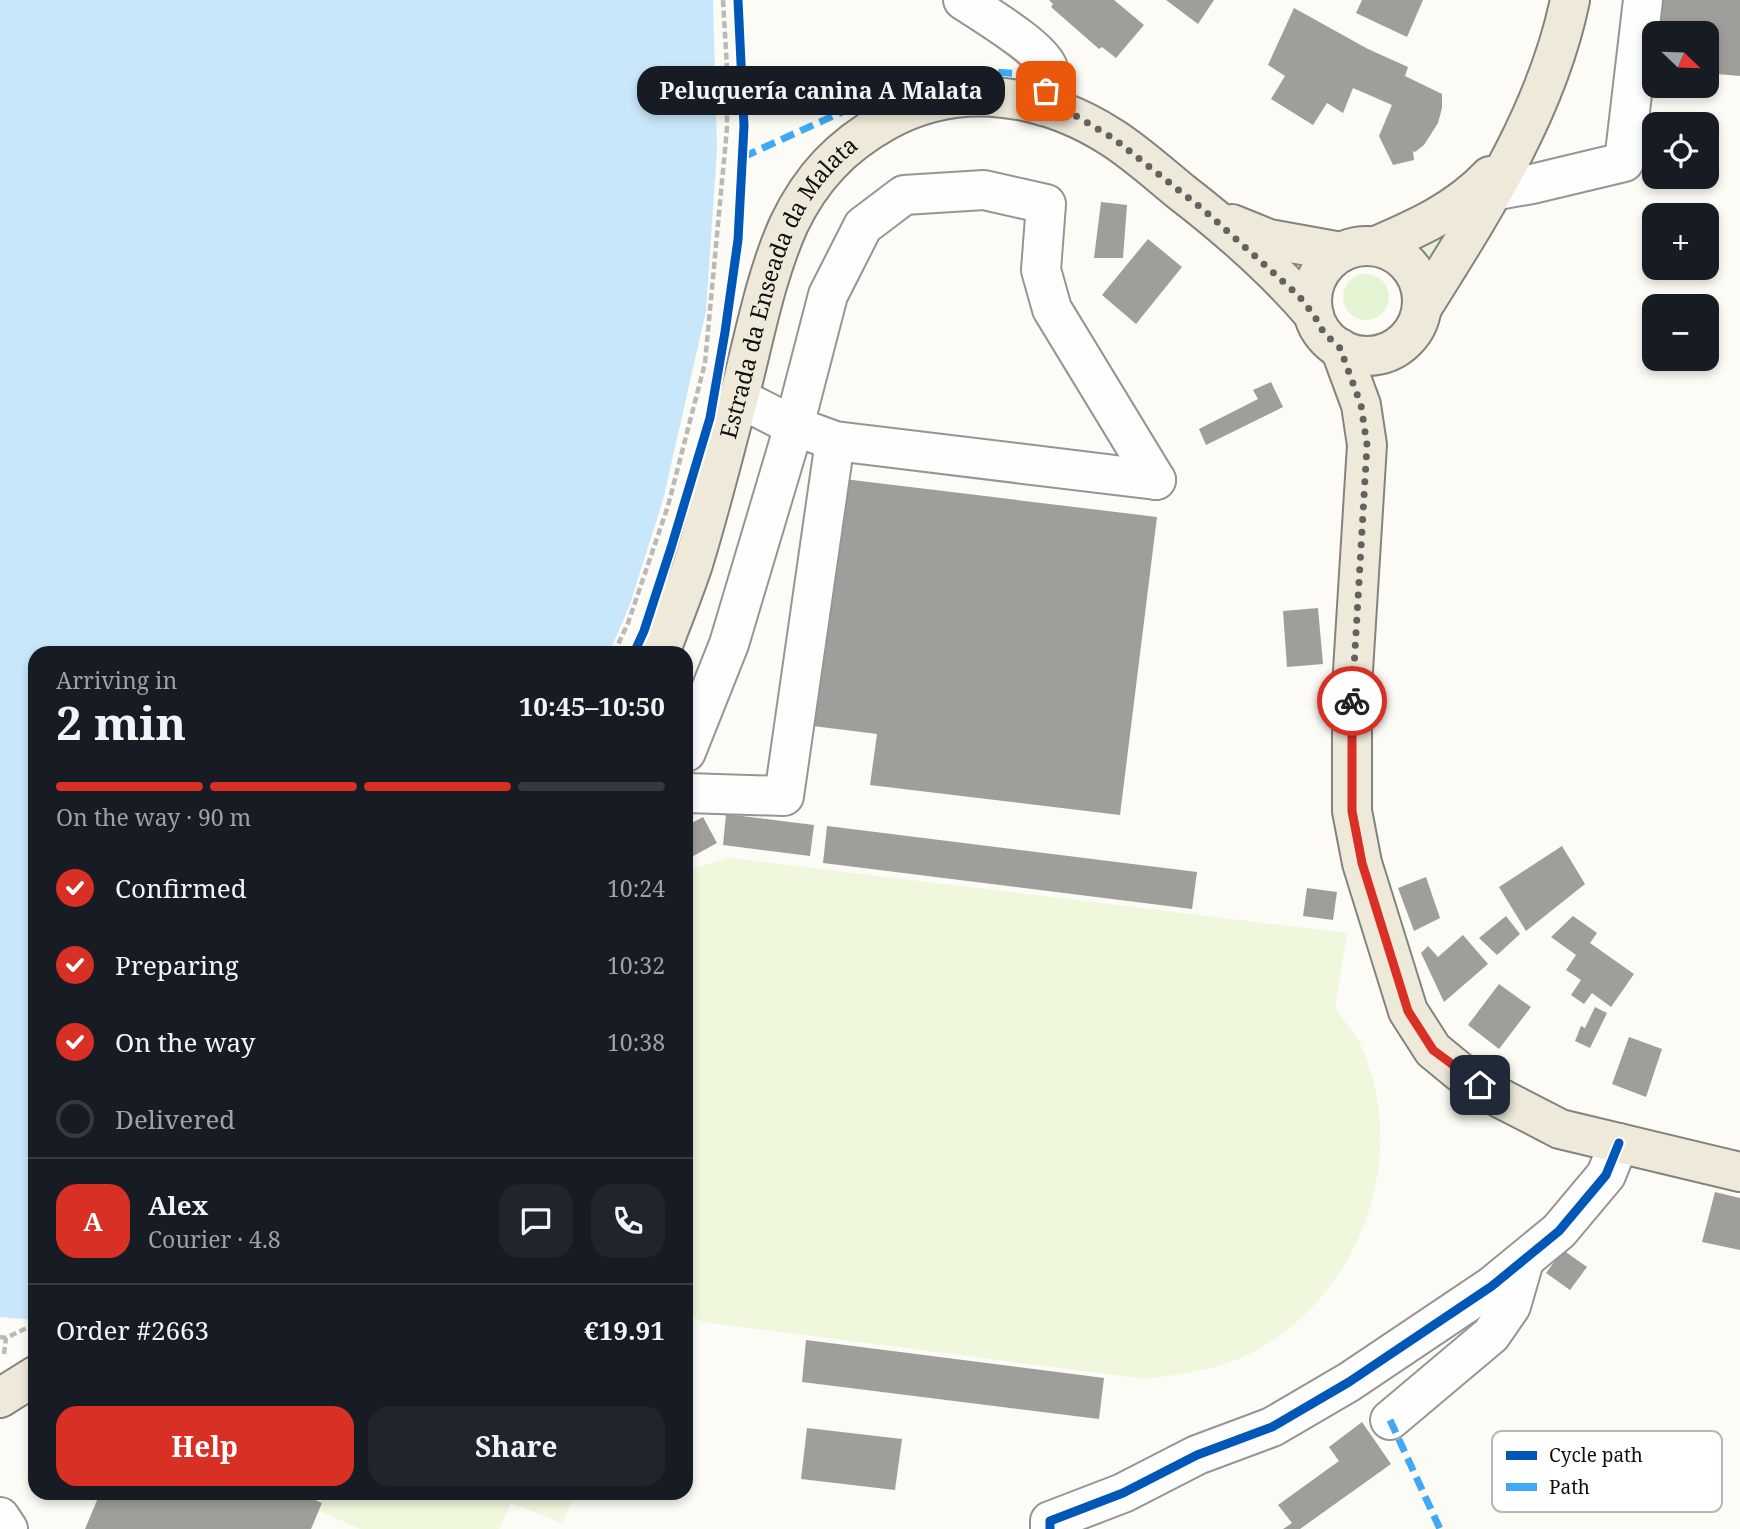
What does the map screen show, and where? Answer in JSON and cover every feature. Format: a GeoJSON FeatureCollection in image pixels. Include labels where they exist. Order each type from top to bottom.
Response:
{"type":"FeatureCollection","features":[{"type":"Feature","properties":{"kind":"main road"},"geometry":{"type":"LineString","coordinates":[[1570,0],[1559,50],[1547,82],[1492,191],[1422,308],[1415,328],[1402,344],[1379,399],[1367,445],[1352,687],[1352,811],[1362,863],[1408,1011],[1433,1050],[1461,1073],[1500,1098],[1560,1129],[1740,1172]]}},
{"type":"Feature","properties":{"kind":"main road","name":"Estrada da Enseada da Malata"},"geometry":{"type":"LineString","coordinates":[[663,646],[692,568],[769,282],[789,225],[811,186],[837,154],[897,115],[943,98],[978,96],[1043,106],[1076,116],[1113,138],[1205,211],[1280,277],[1314,315]]}},
{"type":"Feature","properties":{"kind":"main road"},"geometry":{"type":"LineString","coordinates":[[1402,344],[1389,351],[1368,356],[1340,348],[1324,333],[1314,315],[1313,293],[1322,270],[1358,249],[1425,224],[1462,202],[1478,189],[1513,151]]}},
{"type":"Feature","properties":{"kind":"main road","name":"Estrada da Enseada da Malata"},"geometry":{"type":"LineString","coordinates":[[1205,211],[1269,239],[1358,249]]}},
{"type":"Feature","properties":{"kind":"main road"},"geometry":{"type":"LineString","coordinates":[[1358,249],[1391,251],[1412,267],[1419,281],[1422,308]]}},
{"type":"Feature","properties":{"kind":"main road"},"geometry":{"type":"LineString","coordinates":[[1340,348],[1361,405],[1367,445]]}},
{"type":"Feature","properties":{"kind":"main road"},"geometry":{"type":"LineString","coordinates":[[1,1399],[25,1364]]}},
{"type":"Feature","properties":{"kind":"street"},"geometry":{"type":"LineString","coordinates":[[963,0],[1031,47],[1048,64],[1050,76],[1043,106]]}},
{"type":"Feature","properties":{"kind":"street"},"geometry":{"type":"LineString","coordinates":[[1492,191],[1624,162],[1643,0]]}},
{"type":"Feature","properties":{"kind":"street"},"geometry":{"type":"LineString","coordinates":[[693,734],[729,644],[794,426],[828,295],[863,226],[904,195],[984,190],[1046,204],[1041,270],[1052,309],[1156,480],[835,442],[794,426],[738,398]]}},
{"type":"Feature","properties":{"kind":"street"},"geometry":{"type":"LineString","coordinates":[[693,793],[784,796],[835,442]]}},
{"type":"Feature","properties":{"kind":"street"},"geometry":{"type":"LineString","coordinates":[[1050,1529],[1050,1521],[1123,1493],[1197,1455],[1272,1427],[1349,1382],[1492,1286],[1559,1231],[1606,1175],[1619,1143]]}},
{"type":"Feature","properties":{"kind":"street"},"geometry":{"type":"LineString","coordinates":[[1390,1420],[1491,1335],[1511,1306],[1524,1261]]}},
{"type":"Feature","properties":{"kind":"street"},"geometry":{"type":"LineString","coordinates":[[0,1517],[8,1529]]}},
{"type":"Feature","properties":{"kind":"path"},"geometry":{"type":"LineString","coordinates":[[617,646],[628,623],[668,506],[705,363],[727,128],[723,0]]}},
{"type":"Feature","properties":{"kind":"path"},"geometry":{"type":"LineString","coordinates":[[0,1337],[6,1338],[28,1327]]}},
{"type":"Feature","properties":{"kind":"path"},"geometry":{"type":"LineString","coordinates":[[0,1356],[25,1364]]}},
{"type":"Feature","properties":{"kind":"green space"},"geometry":{"type":"Polygon","coordinates":[[[1477,198],[1434,268],[1424,251],[1413,241],[1477,198]]]}},
{"type":"Feature","properties":{"kind":"green space"},"geometry":{"type":"Polygon","coordinates":[[[1366,274],[1382,281],[1389,297],[1382,313],[1366,320],[1350,313],[1343,297],[1350,281],[1366,274]]]}},
{"type":"Feature","properties":{"kind":"green space"},"geometry":{"type":"Polygon","coordinates":[[[729,858],[1347,933],[1335,1008],[1362,1048],[1376,1091],[1380,1135],[1377,1180],[1365,1223],[1346,1263],[1320,1299],[1287,1330],[1249,1354],[1212,1368],[1146,1379],[703,1322],[693,1317],[693,869],[729,858]]]}},
{"type":"Feature","properties":{"kind":"green space"},"geometry":{"type":"Polygon","coordinates":[[[315,1500],[573,1500],[562,1523],[511,1503],[499,1529],[360,1529],[319,1511],[322,1503],[315,1500]]]}},
{"type":"Feature","properties":{"kind":"water"},"geometry":{"type":"Polygon","coordinates":[[[0,0],[713,0],[717,150],[706,311],[663,500],[629,607],[612,646],[28,646],[28,1319],[0,1317],[0,0]]]}},
{"type":"Feature","properties":{"kind":"building"},"geometry":{"type":"Polygon","coordinates":[[[1049,0],[1114,0],[1144,25],[1116,58],[1102,47],[1099,49],[1051,7],[1053,4],[1049,0]]]}},
{"type":"Feature","properties":{"kind":"building"},"geometry":{"type":"Polygon","coordinates":[[[1166,0],[1214,0],[1198,24],[1166,0]]]}},
{"type":"Feature","properties":{"kind":"building"},"geometry":{"type":"Polygon","coordinates":[[[1362,0],[1423,0],[1407,37],[1356,13],[1362,0]]]}},
{"type":"Feature","properties":{"kind":"building"},"geometry":{"type":"Polygon","coordinates":[[[1649,0],[1740,0],[1740,76],[1719,74],[1719,21],[1652,21],[1649,0]]]}},
{"type":"Feature","properties":{"kind":"building"},"geometry":{"type":"Polygon","coordinates":[[[1294,8],[1368,49],[1408,67],[1405,76],[1442,94],[1438,123],[1424,145],[1413,151],[1414,160],[1393,165],[1379,136],[1392,105],[1353,88],[1343,113],[1327,103],[1313,125],[1271,99],[1285,76],[1268,65],[1294,8]]]}},
{"type":"Feature","properties":{"kind":"building"},"geometry":{"type":"Polygon","coordinates":[[[1101,202],[1127,205],[1123,258],[1094,258],[1101,202]]]}},
{"type":"Feature","properties":{"kind":"building"},"geometry":{"type":"Polygon","coordinates":[[[1148,239],[1182,267],[1136,324],[1102,295],[1148,239]]]}},
{"type":"Feature","properties":{"kind":"building"},"geometry":{"type":"Polygon","coordinates":[[[1271,382],[1283,407],[1206,445],[1199,429],[1258,399],[1253,390],[1271,382]]]}},
{"type":"Feature","properties":{"kind":"building"},"geometry":{"type":"Polygon","coordinates":[[[844,479],[1157,517],[1120,815],[870,785],[877,734],[813,726],[844,479]]]}},
{"type":"Feature","properties":{"kind":"building"},"geometry":{"type":"Polygon","coordinates":[[[1318,608],[1323,664],[1287,667],[1283,611],[1318,608]]]}},
{"type":"Feature","properties":{"kind":"building"},"geometry":{"type":"Polygon","coordinates":[[[726,814],[814,825],[810,856],[723,845],[726,814]]]}},
{"type":"Feature","properties":{"kind":"building"},"geometry":{"type":"Polygon","coordinates":[[[703,817],[717,843],[693,856],[693,822],[703,817]]]}},
{"type":"Feature","properties":{"kind":"building"},"geometry":{"type":"Polygon","coordinates":[[[827,826],[1197,872],[1192,909],[823,863],[827,826]]]}},
{"type":"Feature","properties":{"kind":"building"},"geometry":{"type":"Polygon","coordinates":[[[1562,846],[1585,884],[1526,931],[1499,887],[1562,846]]]}},
{"type":"Feature","properties":{"kind":"building"},"geometry":{"type":"Polygon","coordinates":[[[1426,877],[1440,918],[1414,931],[1398,888],[1426,877]]]}},
{"type":"Feature","properties":{"kind":"building"},"geometry":{"type":"Polygon","coordinates":[[[1307,888],[1337,892],[1333,920],[1303,916],[1307,888]]]}},
{"type":"Feature","properties":{"kind":"building"},"geometry":{"type":"Polygon","coordinates":[[[1506,916],[1520,934],[1497,955],[1479,938],[1506,916]]]}},
{"type":"Feature","properties":{"kind":"building"},"geometry":{"type":"Polygon","coordinates":[[[1573,916],[1597,933],[1590,943],[1634,974],[1611,1007],[1592,993],[1584,1004],[1571,995],[1581,980],[1566,970],[1576,955],[1551,937],[1573,916]]]}},
{"type":"Feature","properties":{"kind":"building"},"geometry":{"type":"Polygon","coordinates":[[[1463,935],[1488,964],[1444,1002],[1421,953],[1428,946],[1438,957],[1463,935]]]}},
{"type":"Feature","properties":{"kind":"building"},"geometry":{"type":"Polygon","coordinates":[[[1499,984],[1531,1007],[1499,1049],[1468,1025],[1499,984]]]}},
{"type":"Feature","properties":{"kind":"building"},"geometry":{"type":"Polygon","coordinates":[[[1595,1007],[1607,1013],[1590,1048],[1575,1041],[1581,1026],[1585,1028],[1595,1007]]]}},
{"type":"Feature","properties":{"kind":"building"},"geometry":{"type":"Polygon","coordinates":[[[1629,1037],[1662,1049],[1646,1097],[1612,1084],[1629,1037]]]}},
{"type":"Feature","properties":{"kind":"building"},"geometry":{"type":"Polygon","coordinates":[[[1715,1192],[1740,1198],[1740,1250],[1702,1242],[1715,1192]]]}},
{"type":"Feature","properties":{"kind":"building"},"geometry":{"type":"Polygon","coordinates":[[[1563,1250],[1587,1267],[1570,1290],[1546,1273],[1563,1250]]]}},
{"type":"Feature","properties":{"kind":"building"},"geometry":{"type":"Polygon","coordinates":[[[806,1340],[1104,1378],[1099,1419],[802,1382],[806,1340]]]}},
{"type":"Feature","properties":{"kind":"building"},"geometry":{"type":"Polygon","coordinates":[[[1362,1422],[1391,1464],[1300,1529],[1283,1529],[1292,1523],[1278,1505],[1339,1461],[1329,1447],[1362,1422]]]}},
{"type":"Feature","properties":{"kind":"building"},"geometry":{"type":"Polygon","coordinates":[[[807,1428],[902,1439],[895,1490],[801,1479],[807,1428]]]}},
{"type":"Feature","properties":{"kind":"building"},"geometry":{"type":"Polygon","coordinates":[[[97,1500],[315,1500],[322,1503],[311,1529],[85,1529],[97,1500]]]}},
{"type":"Feature","properties":{"kind":"marked path"},"geometry":{"type":"LineString","coordinates":[[743,157],[921,76],[981,71],[1050,76]]}},
{"type":"Feature","properties":{"kind":"marked path"},"geometry":{"type":"LineString","coordinates":[[1390,1420],[1440,1529]]}},
{"type":"Feature","properties":{"kind":"cycle path"},"geometry":{"type":"LineString","coordinates":[[637,646],[671,548],[710,418],[725,332],[738,240],[744,126],[738,0]]}},
{"type":"Feature","properties":{"kind":"cycle path"},"geometry":{"type":"LineString","coordinates":[[1050,1529],[1050,1521],[1123,1493],[1197,1455],[1272,1427],[1349,1382],[1492,1286],[1559,1231],[1606,1175],[1619,1143]]}},
{"type":"Feature","properties":{"kind":"way so far"},"geometry":{"type":"LineString","coordinates":[[1046,91],[1043,106],[1076,116],[1113,138],[1205,211],[1298,295],[1331,342],[1340,348],[1361,405],[1367,445],[1352,701]]}},
{"type":"Feature","properties":{"kind":"place","name":"Peluquería canina A Malata"},"geometry":{"type":"Point","coordinates":[1046,91]}},
{"type":"Feature","properties":{"kind":"route"},"geometry":{"type":"LineString","coordinates":[[1352,701],[1352,811],[1362,863],[1408,1011],[1433,1050],[1480,1085]]}}]}
